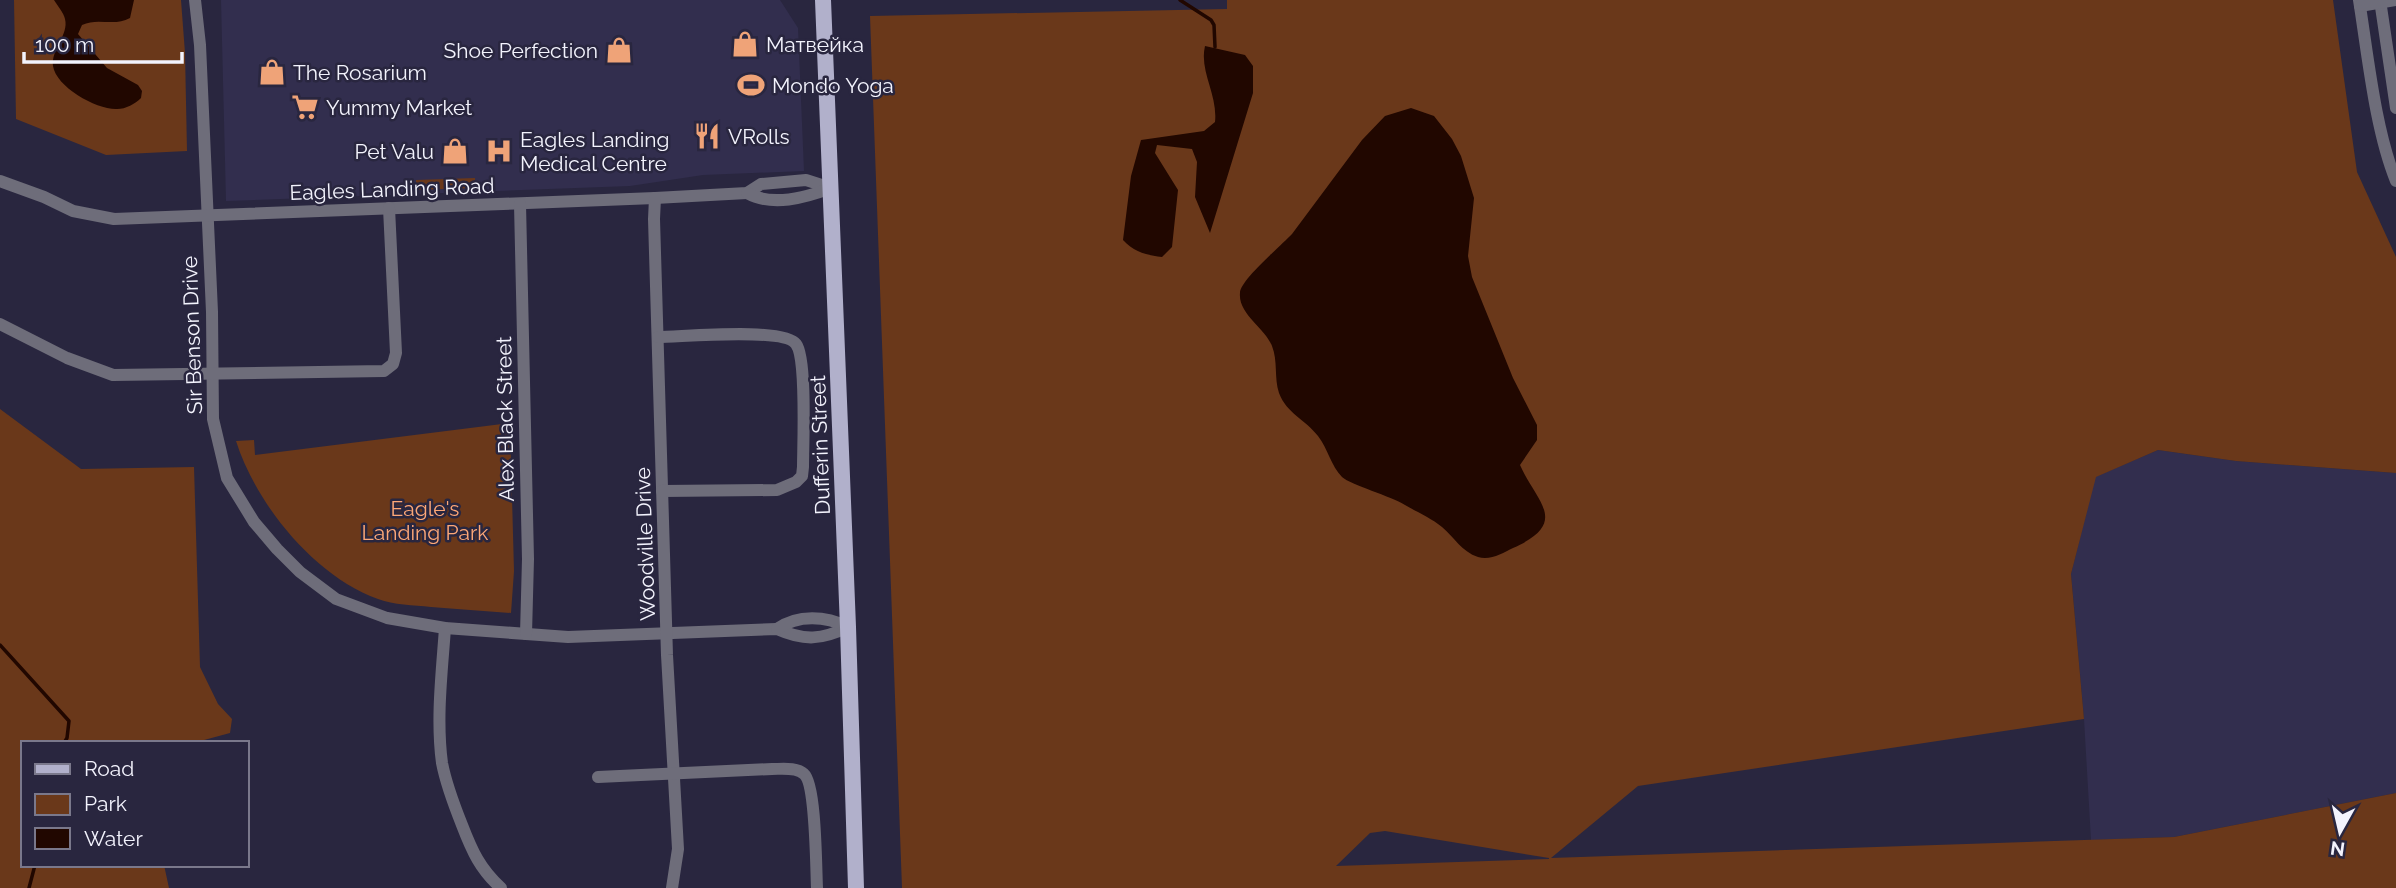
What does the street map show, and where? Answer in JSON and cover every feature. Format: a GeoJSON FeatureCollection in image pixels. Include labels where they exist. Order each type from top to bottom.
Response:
{"type":"FeatureCollection","features":[{"type":"Feature","properties":{"kind":"main road","name":"Dufferin Street"},"geometry":{"type":"LineString","coordinates":[[823,0],[856,888]]}},
{"type":"Feature","properties":{"kind":"street","name":"Sir Benson Drive"},"geometry":{"type":"LineString","coordinates":[[195,0],[201,55],[212,312],[213,419],[227,478],[254,522],[300,572],[336,599],[387,618],[445,628],[568,637],[777,629],[789,620],[830,618],[848,626]]}},
{"type":"Feature","properties":{"kind":"street"},"geometry":{"type":"LineString","coordinates":[[2396,0],[2359,3],[2381,131],[2396,181]]}},
{"type":"Feature","properties":{"kind":"street"},"geometry":{"type":"LineString","coordinates":[[2381,2],[2396,108]]}},
{"type":"Feature","properties":{"kind":"street","name":"Eagles Landing Road"},"geometry":{"type":"LineString","coordinates":[[0,181],[73,211],[114,219],[747,193],[761,184],[806,180],[831,188]]}},
{"type":"Feature","properties":{"kind":"street","name":"Woodville Drive"},"geometry":{"type":"LineString","coordinates":[[655,198],[667,633],[678,849],[672,888]]}},
{"type":"Feature","properties":{"kind":"street","name":"Alex Black Street"},"geometry":{"type":"LineString","coordinates":[[520,204],[528,559],[526,634]]}},
{"type":"Feature","properties":{"kind":"street"},"geometry":{"type":"LineString","coordinates":[[0,324],[67,358],[113,374],[379,371],[391,366],[396,352],[389,208]]}},
{"type":"Feature","properties":{"kind":"street"},"geometry":{"type":"LineString","coordinates":[[658,337],[769,334],[790,338],[797,345],[802,376],[803,467],[802,476],[796,482],[777,490],[662,491]]}},
{"type":"Feature","properties":{"kind":"street"},"geometry":{"type":"LineString","coordinates":[[445,628],[440,726],[442,763],[450,796],[470,846],[484,873],[501,888]]}},
{"type":"Feature","properties":{"kind":"street"},"geometry":{"type":"LineString","coordinates":[[598,777],[772,769],[801,771],[808,777],[812,794],[817,888]]}},
{"type":"Feature","properties":{"kind":"shaded area"},"geometry":{"type":"Polygon","coordinates":[[[221,0],[780,0],[798,28],[804,171],[703,175],[630,186],[226,201],[221,0]]]}},
{"type":"Feature","properties":{"kind":"shaded area"},"geometry":{"type":"Polygon","coordinates":[[[2158,450],[2236,461],[2396,473],[2396,793],[2174,837],[2091,840],[2071,574],[2095,477],[2158,450]]]}},
{"type":"Feature","properties":{"kind":"green space"},"geometry":{"type":"Polygon","coordinates":[[[14,0],[181,0],[187,151],[106,155],[16,119],[14,0]]]}},
{"type":"Feature","properties":{"kind":"green space"},"geometry":{"type":"Polygon","coordinates":[[[1227,0],[2333,0],[2357,172],[2396,257],[2396,473],[2236,461],[2158,450],[2096,477],[2071,574],[2084,719],[1638,786],[1551,858],[2174,837],[2396,793],[2396,888],[902,888],[870,16],[1227,9],[1227,0]],[[1385,831],[1370,833],[1336,866],[1549,859],[1385,831]]]}},
{"type":"Feature","properties":{"kind":"green space"},"geometry":{"type":"Polygon","coordinates":[[[475,178],[475,188],[416,190],[416,180],[475,178]]]}},
{"type":"Feature","properties":{"kind":"green space"},"geometry":{"type":"Polygon","coordinates":[[[0,409],[81,469],[194,467],[200,667],[218,704],[232,719],[230,733],[200,741],[21,741],[21,867],[164,867],[169,888],[0,888],[0,409]]]}},
{"type":"Feature","properties":{"kind":"green space","name":"Eagle's Landing Park"},"geometry":{"type":"Polygon","coordinates":[[[510,423],[514,571],[511,613],[397,604],[354,588],[310,556],[290,535],[258,489],[236,441],[254,440],[255,455],[510,423]]]}},
{"type":"Feature","properties":{"kind":"water"},"geometry":{"type":"Polygon","coordinates":[[[54,0],[134,0],[130,18],[118,22],[88,23],[82,25],[78,34],[107,68],[138,85],[142,91],[139,100],[124,108],[99,106],[79,96],[61,82],[53,60],[66,25],[54,0]]]}},
{"type":"Feature","properties":{"kind":"water"},"geometry":{"type":"Polygon","coordinates":[[[1205,46],[1245,55],[1253,66],[1253,93],[1210,233],[1195,197],[1197,162],[1192,149],[1157,145],[1155,153],[1178,190],[1172,247],[1162,257],[1146,254],[1123,240],[1131,176],[1141,140],[1204,131],[1215,122],[1214,102],[1204,65],[1205,46]]]}},
{"type":"Feature","properties":{"kind":"water"},"geometry":{"type":"Polygon","coordinates":[[[1411,108],[1434,116],[1461,156],[1474,198],[1468,256],[1472,277],[1513,378],[1537,425],[1537,440],[1520,465],[1540,501],[1545,520],[1541,529],[1531,538],[1492,557],[1472,555],[1429,518],[1342,477],[1318,436],[1282,400],[1272,346],[1247,314],[1241,301],[1240,293],[1247,280],[1292,234],[1362,140],[1385,116],[1411,108]]]}},
{"type":"Feature","properties":{"kind":"waterway"},"geometry":{"type":"LineString","coordinates":[[1180,0],[1211,20],[1214,25],[1215,47]]}},
{"type":"Feature","properties":{"kind":"waterway"},"geometry":{"type":"LineString","coordinates":[[0,645],[69,721],[65,741]]}},
{"type":"Feature","properties":{"kind":"waterway"},"geometry":{"type":"LineString","coordinates":[[29,888],[34,867]]}},
{"type":"Feature","properties":{"kind":"place","name":"Матвейка"},"geometry":{"type":"Point","coordinates":[745,44]}},
{"type":"Feature","properties":{"kind":"place","name":"Shoe Perfection"},"geometry":{"type":"Point","coordinates":[619,50]}},
{"type":"Feature","properties":{"kind":"place","name":"The Rosarium"},"geometry":{"type":"Point","coordinates":[272,72]}},
{"type":"Feature","properties":{"kind":"place","name":"Mondo Yoga"},"geometry":{"type":"Point","coordinates":[751,85]}},
{"type":"Feature","properties":{"kind":"place","name":"Yummy Market"},"geometry":{"type":"Point","coordinates":[305,107]}},
{"type":"Feature","properties":{"kind":"place","name":"VRolls"},"geometry":{"type":"Point","coordinates":[707,136]}},
{"type":"Feature","properties":{"kind":"place","name":"Pet Valu"},"geometry":{"type":"Point","coordinates":[455,151]}},
{"type":"Feature","properties":{"kind":"place","name":"Eagles Landing Medical Centre"},"geometry":{"type":"Point","coordinates":[499,151]}}]}
